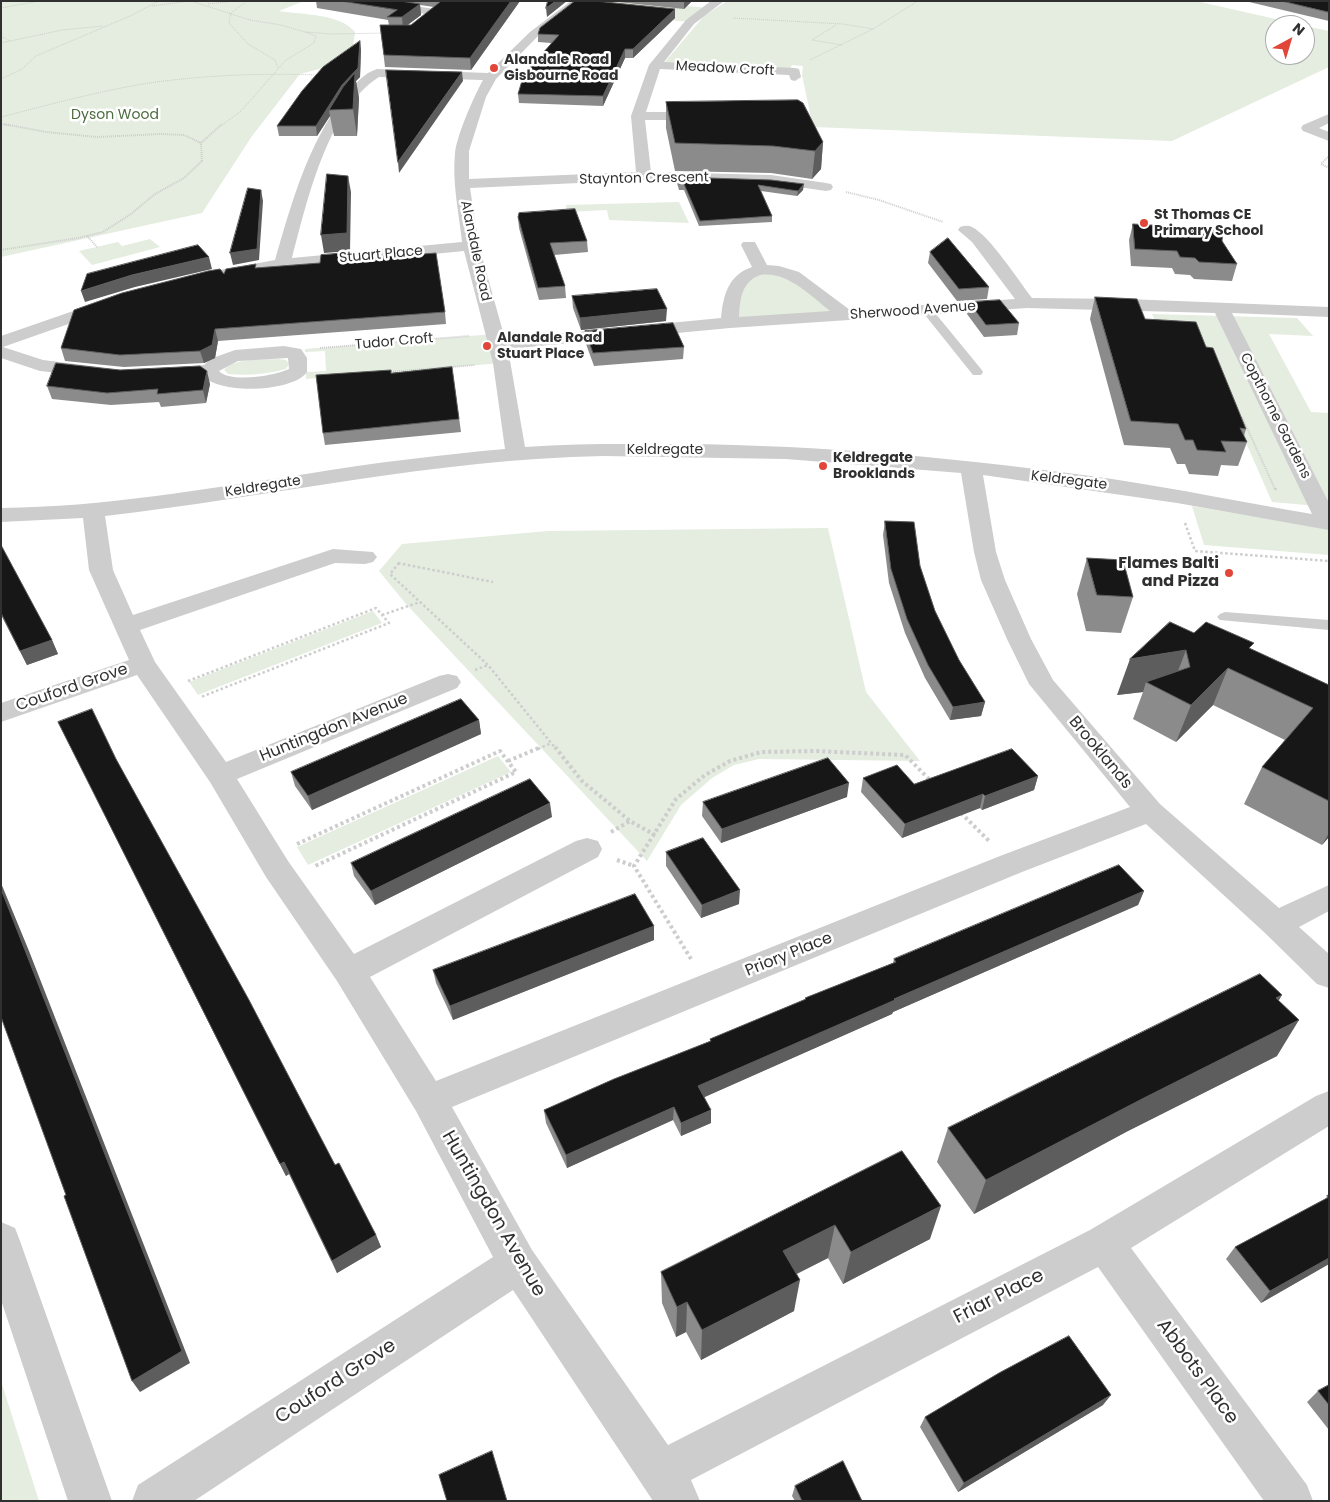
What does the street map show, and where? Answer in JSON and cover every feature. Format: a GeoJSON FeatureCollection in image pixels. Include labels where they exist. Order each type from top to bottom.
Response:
{"type":"FeatureCollection","features":[{"type":"Feature","properties":{"kind":"street"},"geometry":{"type":"LineString","coordinates":[[354,1],[435,12]]}},
{"type":"Feature","properties":{"kind":"street"},"geometry":{"type":"LineString","coordinates":[[644,176],[638,116],[656,65],[697,15],[718,1]]}},
{"type":"Feature","properties":{"kind":"street"},"geometry":{"type":"LineString","coordinates":[[576,2],[593,5]]}},
{"type":"Feature","properties":{"kind":"street","name":"Alandale Road"},"geometry":{"type":"LineString","coordinates":[[516,454],[502,363],[471,246],[462,184],[462,151],[480,97],[491,77],[534,34],[576,2]]}},
{"type":"Feature","properties":{"kind":"street"},"geometry":{"type":"LineString","coordinates":[[407,33],[435,12],[448,5]]}},
{"type":"Feature","properties":{"kind":"street"},"geometry":{"type":"LineString","coordinates":[[678,13],[697,15]]}},
{"type":"Feature","properties":{"kind":"street"},"geometry":{"type":"LineString","coordinates":[[385,33],[427,35]]}},
{"type":"Feature","properties":{"kind":"street","name":"Meadow Croft"},"geometry":{"type":"LineString","coordinates":[[656,65],[796,73]]}},
{"type":"Feature","properties":{"kind":"street"},"geometry":{"type":"LineString","coordinates":[[282,264],[315,154],[338,111],[366,78],[377,73],[491,77]]}},
{"type":"Feature","properties":{"kind":"street"},"geometry":{"type":"LineString","coordinates":[[638,116],[715,116]]}},
{"type":"Feature","properties":{"kind":"street"},"geometry":{"type":"LineString","coordinates":[[1329,118],[1308,128],[1329,137]]}},
{"type":"Feature","properties":{"kind":"street","name":"Staynton Crescent"},"geometry":{"type":"LineString","coordinates":[[462,184],[644,176],[771,179],[826,187]]}},
{"type":"Feature","properties":{"kind":"street"},"geometry":{"type":"LineString","coordinates":[[972,234],[998,236]]}},
{"type":"Feature","properties":{"kind":"street"},"geometry":{"type":"LineString","coordinates":[[972,234],[1027,303]]}},
{"type":"Feature","properties":{"kind":"street"},"geometry":{"type":"LineString","coordinates":[[749,245],[762,269]]}},
{"type":"Feature","properties":{"kind":"street","name":"Stuart Place"},"geometry":{"type":"LineString","coordinates":[[203,279],[282,264],[471,246]]}},
{"type":"Feature","properties":{"kind":"street"},"geometry":{"type":"LineString","coordinates":[[730,323],[732,304],[739,281],[746,275],[762,269],[792,275],[846,315]]}},
{"type":"Feature","properties":{"kind":"street"},"geometry":{"type":"LineString","coordinates":[[1,342],[125,299]]}},
{"type":"Feature","properties":{"kind":"street","name":"Sherwood Avenue"},"geometry":{"type":"LineString","coordinates":[[496,339],[1027,303],[1127,304],[1329,312]]}},
{"type":"Feature","properties":{"kind":"street","name":"Copthorne Gardens"},"geometry":{"type":"LineString","coordinates":[[1221,308],[1329,523]]}},
{"type":"Feature","properties":{"kind":"street"},"geometry":{"type":"LineString","coordinates":[[1,352],[40,364],[106,373]]}},
{"type":"Feature","properties":{"kind":"street"},"geometry":{"type":"LineString","coordinates":[[153,374],[209,370],[217,363],[235,356],[284,352],[294,353],[298,358],[298,372],[285,378],[238,383],[216,378],[209,370]]}},
{"type":"Feature","properties":{"kind":"street","name":"Keldregate"},"geometry":{"type":"LineString","coordinates":[[1,515],[93,511],[322,477],[516,454],[610,450],[803,453],[971,469],[1176,496],[1329,523]]}},
{"type":"Feature","properties":{"kind":"street","name":"Brooklands"},"geometry":{"type":"LineString","coordinates":[[971,469],[985,552],[993,580],[1019,639],[1042,684],[1150,812],[1276,924],[1329,975]]}},
{"type":"Feature","properties":{"kind":"street","name":"Huntingdon Avenue"},"geometry":{"type":"LineString","coordinates":[[93,511],[101,570],[143,664],[220,775],[277,868],[349,972],[429,1100],[518,1264],[669,1486]]}},
{"type":"Feature","properties":{"kind":"street"},"geometry":{"type":"LineString","coordinates":[[126,626],[333,556],[365,557]]}},
{"type":"Feature","properties":{"kind":"street","name":"Couford Grove"},"geometry":{"type":"LineString","coordinates":[[1,712],[143,664]]}},
{"type":"Feature","properties":{"kind":"street","name":"Huntingdon Avenue"},"geometry":{"type":"LineString","coordinates":[[220,775],[448,682]]}},
{"type":"Feature","properties":{"kind":"street","name":"Priory Place"},"geometry":{"type":"LineString","coordinates":[[429,1100],[1011,864],[1150,812]]}},
{"type":"Feature","properties":{"kind":"street"},"geometry":{"type":"LineString","coordinates":[[349,972],[587,849]]}},
{"type":"Feature","properties":{"kind":"street"},"geometry":{"type":"LineString","coordinates":[[1276,924],[1329,897]]}},
{"type":"Feature","properties":{"kind":"street","name":"Friar Place"},"geometry":{"type":"LineString","coordinates":[[669,1486],[1104,1243],[1329,1107]]}},
{"type":"Feature","properties":{"kind":"street"},"geometry":{"type":"LineString","coordinates":[[1,1241],[90,1501]]}},
{"type":"Feature","properties":{"kind":"street","name":"Abbots Place"},"geometry":{"type":"LineString","coordinates":[[1104,1243],[1291,1501]]}},
{"type":"Feature","properties":{"kind":"street","name":"Couford Grove"},"geometry":{"type":"LineString","coordinates":[[154,1501],[518,1264]]}},
{"type":"Feature","properties":{"kind":"lane"},"geometry":{"type":"LineString","coordinates":[[927,310],[976,372]]}},
{"type":"Feature","properties":{"kind":"lane"},"geometry":{"type":"LineString","coordinates":[[1225,617],[1329,625]]}},
{"type":"Feature","properties":{"kind":"path"},"geometry":{"type":"LineString","coordinates":[[1,8],[39,1]]}},
{"type":"Feature","properties":{"kind":"path"},"geometry":{"type":"LineString","coordinates":[[1,79],[22,69],[36,56],[150,7],[159,1]]}},
{"type":"Feature","properties":{"kind":"path"},"geometry":{"type":"LineString","coordinates":[[1,250],[103,232],[131,214],[155,194],[184,178],[202,161],[201,143],[208,135],[241,111],[286,60],[314,43],[316,36],[281,24],[250,20],[206,4],[190,1],[150,7]]}},
{"type":"Feature","properties":{"kind":"path"},"geometry":{"type":"LineString","coordinates":[[206,4],[234,1]]}},
{"type":"Feature","properties":{"kind":"path"},"geometry":{"type":"LineString","coordinates":[[247,1],[231,13],[228,24],[248,44],[276,60],[278,68]]}},
{"type":"Feature","properties":{"kind":"path"},"geometry":{"type":"LineString","coordinates":[[796,73],[805,62],[873,29],[918,1]]}},
{"type":"Feature","properties":{"kind":"path"},"geometry":{"type":"LineString","coordinates":[[697,15],[873,29]]}},
{"type":"Feature","properties":{"kind":"path"},"geometry":{"type":"LineString","coordinates":[[1,43],[62,30],[108,25]]}},
{"type":"Feature","properties":{"kind":"path"},"geometry":{"type":"LineString","coordinates":[[836,25],[812,40],[843,45]]}},
{"type":"Feature","properties":{"kind":"path"},"geometry":{"type":"LineString","coordinates":[[305,32],[332,34],[385,33]]}},
{"type":"Feature","properties":{"kind":"path"},"geometry":{"type":"LineString","coordinates":[[1,36],[10,41]]}},
{"type":"Feature","properties":{"kind":"path"},"geometry":{"type":"LineString","coordinates":[[1,117],[85,96],[164,81],[273,75],[324,75]]}},
{"type":"Feature","properties":{"kind":"path"},"geometry":{"type":"LineString","coordinates":[[1,124],[46,132],[97,137],[161,134],[184,135],[201,143]]}},
{"type":"Feature","properties":{"kind":"path"},"geometry":{"type":"LineString","coordinates":[[1329,157],[1321,164],[1329,168]]}},
{"type":"Feature","properties":{"kind":"path"},"geometry":{"type":"LineString","coordinates":[[826,187],[879,200],[972,234]]}},
{"type":"Feature","properties":{"kind":"path"},"geometry":{"type":"LineString","coordinates":[[87,236],[97,246]]}},
{"type":"Feature","properties":{"kind":"path","name":"Tudor Croft"},"geometry":{"type":"LineString","coordinates":[[294,353],[305,350],[496,339]]}},
{"type":"Feature","properties":{"kind":"path"},"geometry":{"type":"LineString","coordinates":[[384,372],[502,363]]}},
{"type":"Feature","properties":{"kind":"path"},"geometry":{"type":"LineString","coordinates":[[1176,496],[1195,551],[1329,561]]}},
{"type":"Feature","properties":{"kind":"path"},"geometry":{"type":"LineString","coordinates":[[365,557],[493,582]]}},
{"type":"Feature","properties":{"kind":"path"},"geometry":{"type":"LineString","coordinates":[[399,563],[390,574],[488,665],[582,781],[630,820],[655,835]]}},
{"type":"Feature","properties":{"kind":"path"},"geometry":{"type":"LineString","coordinates":[[382,615],[420,602]]}},
{"type":"Feature","properties":{"kind":"path"},"geometry":{"type":"LineString","coordinates":[[376,608],[389,623],[168,699],[376,608]]}},
{"type":"Feature","properties":{"kind":"path"},"geometry":{"type":"LineString","coordinates":[[508,761],[551,743]]}},
{"type":"Feature","properties":{"kind":"path"},"geometry":{"type":"LineString","coordinates":[[500,751],[516,772],[277,868],[500,751]]}},
{"type":"Feature","properties":{"kind":"path"},"geometry":{"type":"LineString","coordinates":[[708,988],[634,866],[676,799],[705,775],[730,761],[761,752],[814,751],[905,755],[932,782]]}},
{"type":"Feature","properties":{"kind":"path"},"geometry":{"type":"LineString","coordinates":[[958,810],[1011,864]]}},
{"type":"Feature","properties":{"kind":"green space","name":"Dyson Wood"},"geometry":{"type":"Polygon","coordinates":[[[1,1],[304,1],[279,11],[330,18],[340,21],[355,32],[353,46],[331,66],[300,74],[252,136],[202,213],[1,257],[1,1]]]}},
{"type":"Feature","properties":{"kind":"green space"},"geometry":{"type":"Polygon","coordinates":[[[578,1],[638,1],[707,8],[690,22],[565,10],[578,1]]]}},
{"type":"Feature","properties":{"kind":"green space"},"geometry":{"type":"Polygon","coordinates":[[[727,1],[1196,1],[1265,17],[1265,65],[1315,65],[1315,28],[1329,31],[1329,67],[1172,141],[813,127],[802,75],[803,66],[792,65],[790,69],[664,63],[704,16],[727,1]]]}},
{"type":"Feature","properties":{"kind":"green space"},"geometry":{"type":"Polygon","coordinates":[[[679,202],[689,223],[609,220],[607,210],[567,212],[566,205],[679,202]]]}},
{"type":"Feature","properties":{"kind":"green space"},"geometry":{"type":"Polygon","coordinates":[[[150,239],[160,247],[92,265],[79,251],[118,242],[122,246],[150,239]]]}},
{"type":"Feature","properties":{"kind":"green space"},"geometry":{"type":"Polygon","coordinates":[[[778,271],[846,315],[730,323],[746,275],[778,271]]]}},
{"type":"Feature","properties":{"kind":"green space"},"geometry":{"type":"Polygon","coordinates":[[[1152,314],[1297,318],[1313,336],[1269,334],[1311,412],[1329,413],[1329,507],[1272,502],[1212,365],[1160,333],[1152,314]]]}},
{"type":"Feature","properties":{"kind":"green space"},"geometry":{"type":"Polygon","coordinates":[[[494,334],[502,363],[306,379],[306,372],[326,371],[325,351],[305,352],[305,349],[494,334]]]}},
{"type":"Feature","properties":{"kind":"green space"},"geometry":{"type":"Polygon","coordinates":[[[286,360],[289,364],[286,369],[243,375],[228,374],[224,370],[242,361],[286,360]]]}},
{"type":"Feature","properties":{"kind":"green space"},"geometry":{"type":"Polygon","coordinates":[[[1192,506],[1329,529],[1329,555],[1204,545],[1192,506]]]}},
{"type":"Feature","properties":{"kind":"green space"},"geometry":{"type":"Polygon","coordinates":[[[828,528],[866,692],[920,761],[759,759],[734,765],[712,778],[681,805],[647,861],[406,604],[379,571],[402,544],[548,531],[828,528]]]}},
{"type":"Feature","properties":{"kind":"green space"},"geometry":{"type":"Polygon","coordinates":[[[373,611],[382,623],[198,695],[189,682],[373,611]]]}},
{"type":"Feature","properties":{"kind":"green space"},"geometry":{"type":"Polygon","coordinates":[[[498,756],[511,772],[308,865],[297,847],[498,756]]]}},
{"type":"Feature","properties":{"kind":"green space"},"geometry":{"type":"Polygon","coordinates":[[[1,1381],[39,1501],[1,1501],[1,1381]]]}},
{"type":"Feature","properties":{"kind":"building"},"geometry":{"type":"Polygon","coordinates":[[[341,1],[400,1],[420,4],[402,17],[387,17],[397,10],[341,1]]]}},
{"type":"Feature","properties":{"kind":"building"},"geometry":{"type":"Polygon","coordinates":[[[440,1],[511,1],[470,58],[384,55],[380,25],[411,25],[440,1]]]}},
{"type":"Feature","properties":{"kind":"building"},"geometry":{"type":"Polygon","coordinates":[[[548,1],[556,1],[546,8],[548,1]]]}},
{"type":"Feature","properties":{"kind":"building"},"geometry":{"type":"Polygon","coordinates":[[[575,1],[595,1],[675,9],[633,49],[625,49],[603,96],[518,94],[524,74],[559,35],[538,34],[540,28],[575,1]]]}},
{"type":"Feature","properties":{"kind":"building"},"geometry":{"type":"Polygon","coordinates":[[[1282,1],[1329,1],[1329,12],[1282,1]]]}},
{"type":"Feature","properties":{"kind":"building"},"geometry":{"type":"Polygon","coordinates":[[[360,41],[358,68],[342,85],[316,126],[277,126],[302,91],[323,67],[360,41]]]}},
{"type":"Feature","properties":{"kind":"building"},"geometry":{"type":"Polygon","coordinates":[[[386,70],[462,72],[398,162],[386,70]]]}},
{"type":"Feature","properties":{"kind":"building"},"geometry":{"type":"Polygon","coordinates":[[[355,73],[353,109],[329,110],[343,87],[355,73]]]}},
{"type":"Feature","properties":{"kind":"building"},"geometry":{"type":"Polygon","coordinates":[[[798,100],[803,103],[823,142],[815,151],[773,146],[675,143],[666,102],[798,100]]]}},
{"type":"Feature","properties":{"kind":"building"},"geometry":{"type":"Polygon","coordinates":[[[327,174],[348,176],[347,233],[321,235],[327,174]]]}},
{"type":"Feature","properties":{"kind":"building"},"geometry":{"type":"Polygon","coordinates":[[[677,177],[771,180],[804,184],[798,191],[758,185],[772,216],[700,221],[684,184],[679,184],[677,177]]]}},
{"type":"Feature","properties":{"kind":"building"},"geometry":{"type":"Polygon","coordinates":[[[248,188],[261,190],[257,249],[230,253],[248,188]]]}},
{"type":"Feature","properties":{"kind":"building"},"geometry":{"type":"Polygon","coordinates":[[[575,209],[587,241],[550,243],[565,286],[538,288],[518,217],[519,213],[575,209]]]}},
{"type":"Feature","properties":{"kind":"building"},"geometry":{"type":"Polygon","coordinates":[[[1133,224],[1223,229],[1222,241],[1237,264],[1199,262],[1195,258],[1180,257],[1177,251],[1135,249],[1133,224]]]}},
{"type":"Feature","properties":{"kind":"building"},"geometry":{"type":"Polygon","coordinates":[[[948,238],[989,287],[959,289],[930,252],[948,238]]]}},
{"type":"Feature","properties":{"kind":"building"},"geometry":{"type":"Polygon","coordinates":[[[198,245],[209,257],[132,275],[81,291],[87,274],[198,245]]]}},
{"type":"Feature","properties":{"kind":"building"},"geometry":{"type":"Polygon","coordinates":[[[347,253],[347,260],[436,253],[445,312],[215,329],[212,345],[200,351],[120,355],[61,348],[74,310],[122,293],[208,271],[220,269],[224,274],[226,269],[256,264],[255,268],[320,263],[321,255],[347,253]]]}},
{"type":"Feature","properties":{"kind":"building"},"geometry":{"type":"Polygon","coordinates":[[[657,289],[667,309],[580,318],[572,296],[657,289]]]}},
{"type":"Feature","properties":{"kind":"building"},"geometry":{"type":"Polygon","coordinates":[[[1095,297],[1137,299],[1145,319],[1196,322],[1206,347],[1213,348],[1246,429],[1240,428],[1247,442],[1221,441],[1226,452],[1197,450],[1193,440],[1185,440],[1178,424],[1131,421],[1095,297]]]}},
{"type":"Feature","properties":{"kind":"building"},"geometry":{"type":"Polygon","coordinates":[[[1000,300],[1019,323],[986,325],[969,302],[1000,300]]]}},
{"type":"Feature","properties":{"kind":"building"},"geometry":{"type":"Polygon","coordinates":[[[673,323],[684,347],[593,353],[585,331],[673,323]]]}},
{"type":"Feature","properties":{"kind":"building"},"geometry":{"type":"Polygon","coordinates":[[[56,363],[120,370],[200,366],[207,371],[203,390],[157,394],[158,389],[107,393],[47,386],[56,363]]]}},
{"type":"Feature","properties":{"kind":"building"},"geometry":{"type":"Polygon","coordinates":[[[452,367],[459,419],[323,433],[316,375],[391,370],[391,373],[452,367]]]}},
{"type":"Feature","properties":{"kind":"building"},"geometry":{"type":"Polygon","coordinates":[[[885,521],[914,522],[920,566],[935,611],[959,660],[985,702],[953,707],[928,665],[907,619],[891,569],[885,521]]]}},
{"type":"Feature","properties":{"kind":"building"},"geometry":{"type":"Polygon","coordinates":[[[1,545],[52,640],[20,651],[1,613],[1,545]]]}},
{"type":"Feature","properties":{"kind":"building"},"geometry":{"type":"Polygon","coordinates":[[[1087,558],[1123,560],[1133,597],[1097,595],[1087,558]]]}},
{"type":"Feature","properties":{"kind":"building"},"geometry":{"type":"Polygon","coordinates":[[[1170,622],[1194,633],[1206,622],[1254,643],[1249,648],[1329,685],[1329,801],[1262,767],[1313,708],[1228,668],[1191,705],[1146,682],[1190,667],[1186,650],[1130,659],[1170,622]]]}},
{"type":"Feature","properties":{"kind":"building"},"geometry":{"type":"Polygon","coordinates":[[[461,699],[479,720],[308,796],[291,772],[461,699]]]}},
{"type":"Feature","properties":{"kind":"building"},"geometry":{"type":"Polygon","coordinates":[[[92,709],[116,759],[249,1000],[335,1165],[339,1163],[376,1235],[332,1261],[284,1162],[280,1164],[58,722],[92,709]]]}},
{"type":"Feature","properties":{"kind":"building"},"geometry":{"type":"Polygon","coordinates":[[[1012,749],[1038,776],[985,796],[983,794],[905,824],[863,778],[897,765],[914,784],[1012,749]]]}},
{"type":"Feature","properties":{"kind":"building"},"geometry":{"type":"Polygon","coordinates":[[[828,758],[849,783],[722,829],[703,802],[828,758]]]}},
{"type":"Feature","properties":{"kind":"building"},"geometry":{"type":"Polygon","coordinates":[[[530,779],[550,803],[371,891],[351,863],[530,779]]]}},
{"type":"Feature","properties":{"kind":"building"},"geometry":{"type":"Polygon","coordinates":[[[703,838],[740,890],[702,905],[666,852],[703,838]]]}},
{"type":"Feature","properties":{"kind":"building"},"geometry":{"type":"Polygon","coordinates":[[[1119,865],[1144,891],[698,1086],[711,1110],[681,1123],[674,1107],[566,1155],[544,1110],[614,1079],[711,1041],[710,1039],[805,998],[896,962],[894,959],[1119,865]]]}},
{"type":"Feature","properties":{"kind":"building"},"geometry":{"type":"Polygon","coordinates":[[[1,889],[182,1351],[132,1381],[1,1017],[1,889]]]}},
{"type":"Feature","properties":{"kind":"building"},"geometry":{"type":"Polygon","coordinates":[[[635,894],[654,926],[450,1006],[433,970],[635,894]]]}},
{"type":"Feature","properties":{"kind":"building"},"geometry":{"type":"Polygon","coordinates":[[[1260,974],[1282,995],[1276,998],[1299,1020],[986,1180],[948,1128],[1260,974]]]}},
{"type":"Feature","properties":{"kind":"building"},"geometry":{"type":"Polygon","coordinates":[[[902,1151],[941,1206],[851,1252],[835,1225],[783,1251],[800,1280],[702,1330],[687,1302],[677,1307],[661,1272],[902,1151]]]}},
{"type":"Feature","properties":{"kind":"building"},"geometry":{"type":"Polygon","coordinates":[[[1329,1197],[1329,1258],[1270,1291],[1235,1247],[1329,1197]]]}},
{"type":"Feature","properties":{"kind":"building"},"geometry":{"type":"Polygon","coordinates":[[[1069,1336],[1111,1395],[964,1483],[925,1417],[999,1373],[1069,1336]]]}},
{"type":"Feature","properties":{"kind":"building"},"geometry":{"type":"Polygon","coordinates":[[[1329,1385],[1329,1405],[1318,1391],[1329,1385]]]}},
{"type":"Feature","properties":{"kind":"building"},"geometry":{"type":"Polygon","coordinates":[[[492,1451],[507,1501],[447,1501],[439,1475],[492,1451]]]}},
{"type":"Feature","properties":{"kind":"building"},"geometry":{"type":"Polygon","coordinates":[[[843,1461],[862,1501],[802,1501],[795,1486],[843,1461]]]}},
{"type":"Feature","properties":{"kind":"place","name":"Alandale Road Gisbourne Road"},"geometry":{"type":"Point","coordinates":[494,68]}},
{"type":"Feature","properties":{"kind":"place","name":"St Thomas CE Primary School"},"geometry":{"type":"Point","coordinates":[1144,223]}},
{"type":"Feature","properties":{"kind":"place","name":"Alandale Road Stuart Place"},"geometry":{"type":"Point","coordinates":[487,346]}},
{"type":"Feature","properties":{"kind":"place","name":"Keldregate Brooklands"},"geometry":{"type":"Point","coordinates":[823,466]}},
{"type":"Feature","properties":{"kind":"place","name":"Flames Balti and Pizza"},"geometry":{"type":"Point","coordinates":[1229,573]}}]}
